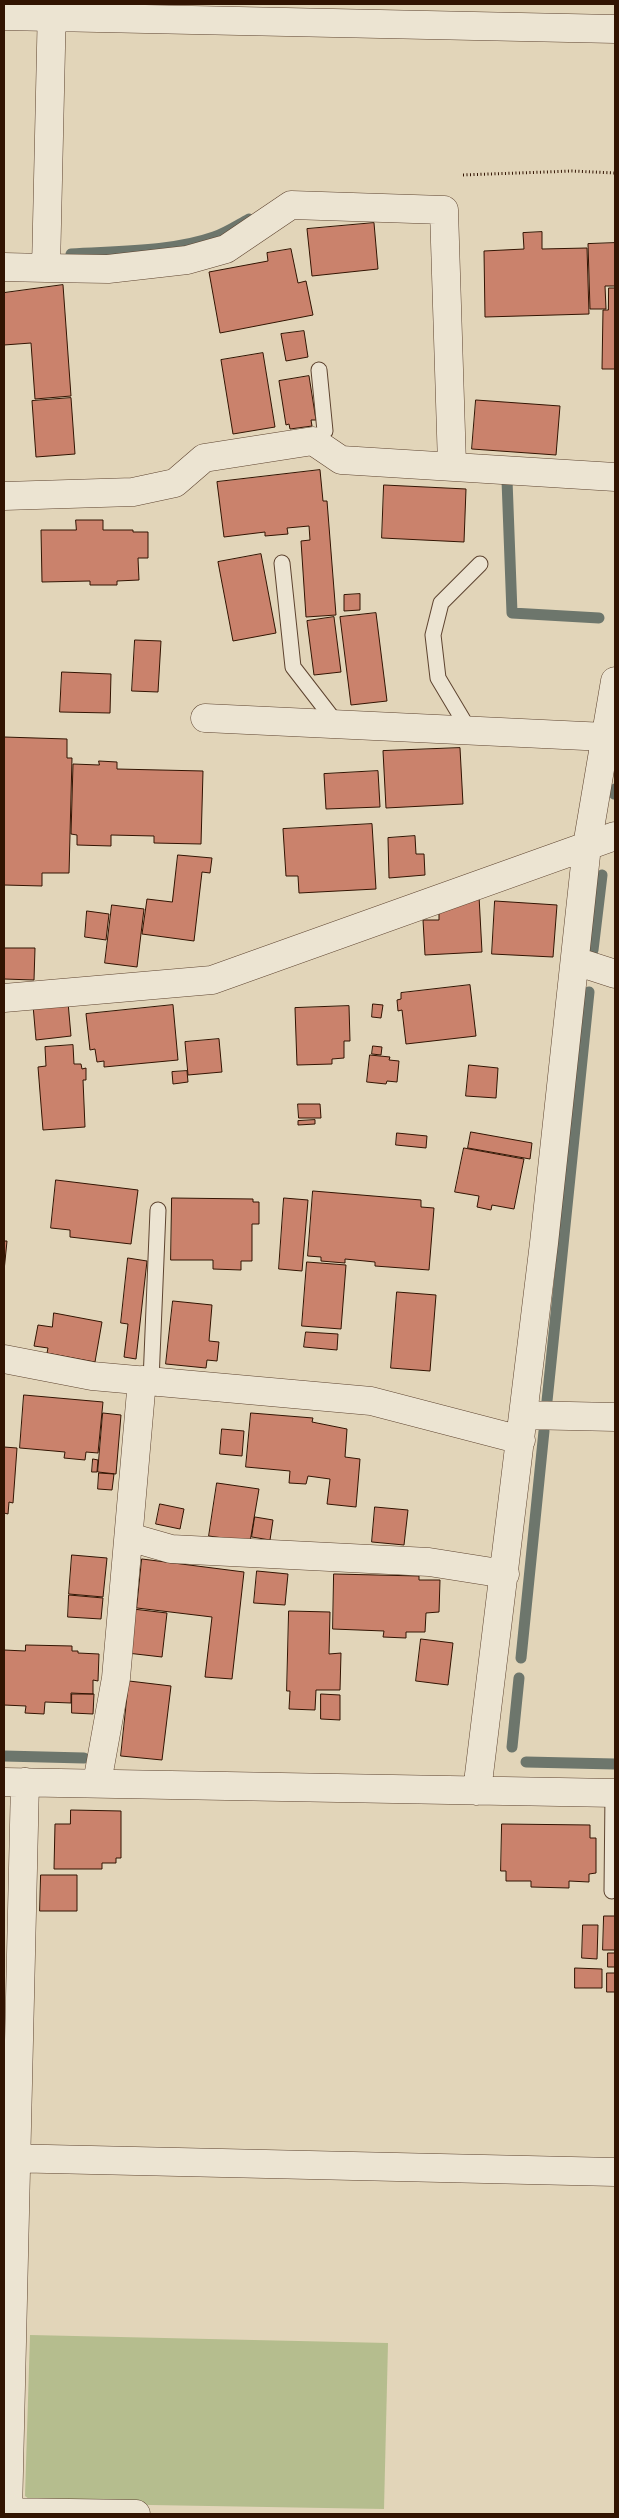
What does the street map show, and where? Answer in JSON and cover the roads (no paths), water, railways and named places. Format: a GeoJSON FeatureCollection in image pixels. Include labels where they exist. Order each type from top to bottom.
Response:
{"type":"FeatureCollection","features":[{"type":"Feature","properties":{"kind":"street"},"geometry":{"type":"LineString","coordinates":[[4,16],[52,10],[615,29]]}},
{"type":"Feature","properties":{"kind":"street"},"geometry":{"type":"LineString","coordinates":[[46,268],[52,10]]}},
{"type":"Feature","properties":{"kind":"street"},"geometry":{"type":"LineString","coordinates":[[4,267],[108,269],[188,260],[226,249],[291,204],[444,210],[452,465]]}},
{"type":"Feature","properties":{"kind":"street"},"geometry":{"type":"LineString","coordinates":[[4,496],[133,492],[175,483],[204,458],[313,440],[341,460],[452,465],[615,477]]}},
{"type":"Feature","properties":{"kind":"street"},"geometry":{"type":"LineString","coordinates":[[478,1791],[522,1428],[587,846],[615,681]]}},
{"type":"Feature","properties":{"kind":"street"},"geometry":{"type":"LineString","coordinates":[[205,718],[606,737]]}},
{"type":"Feature","properties":{"kind":"street"},"geometry":{"type":"LineString","coordinates":[[4,998],[212,980],[615,836]]}},
{"type":"Feature","properties":{"kind":"street"},"geometry":{"type":"LineString","coordinates":[[575,961],[615,974]]}},
{"type":"Feature","properties":{"kind":"street"},"geometry":{"type":"LineString","coordinates":[[4,1359],[92,1376],[371,1401],[522,1428],[615,1417]]}},
{"type":"Feature","properties":{"kind":"street"},"geometry":{"type":"LineString","coordinates":[[97,1783],[116,1678],[146,1381]]}},
{"type":"Feature","properties":{"kind":"street"},"geometry":{"type":"LineString","coordinates":[[129,1537],[171,1549],[429,1562],[505,1574]]}},
{"type":"Feature","properties":{"kind":"street"},"geometry":{"type":"LineString","coordinates":[[136,2514],[7,2513],[14,1782],[614,1793]]}},
{"type":"Feature","properties":{"kind":"street"},"geometry":{"type":"LineString","coordinates":[[9,2158],[615,2172]]}},
{"type":"Feature","properties":{"kind":"lane"},"geometry":{"type":"LineString","coordinates":[[313,440],[325,431],[319,370]]}},
{"type":"Feature","properties":{"kind":"lane"},"geometry":{"type":"LineString","coordinates":[[282,563],[293,667],[337,724]]}},
{"type":"Feature","properties":{"kind":"lane"},"geometry":{"type":"LineString","coordinates":[[469,730],[438,678],[433,635],[441,603],[480,564]]}},
{"type":"Feature","properties":{"kind":"lane"},"geometry":{"type":"LineString","coordinates":[[146,1381],[158,1210]]}},
{"type":"Feature","properties":{"kind":"lane"},"geometry":{"type":"LineString","coordinates":[[612,1891],[614,1793]]}},
{"type":"Feature","properties":{"kind":"waterway"},"geometry":{"type":"LineString","coordinates":[[71,254],[180,246],[218,235],[249,219]]}},
{"type":"Feature","properties":{"kind":"waterway"},"geometry":{"type":"LineString","coordinates":[[507,480],[512,613],[599,618]]}},
{"type":"Feature","properties":{"kind":"waterway"},"geometry":{"type":"LineString","coordinates":[[614,794],[615,789]]}},
{"type":"Feature","properties":{"kind":"waterway"},"geometry":{"type":"LineString","coordinates":[[593,950],[602,875]]}},
{"type":"Feature","properties":{"kind":"waterway"},"geometry":{"type":"LineString","coordinates":[[547,1401],[589,992]]}},
{"type":"Feature","properties":{"kind":"waterway"},"geometry":{"type":"LineString","coordinates":[[521,1658],[544,1431]]}},
{"type":"Feature","properties":{"kind":"waterway"},"geometry":{"type":"LineString","coordinates":[[512,1747],[519,1678]]}},
{"type":"Feature","properties":{"kind":"waterway"},"geometry":{"type":"LineString","coordinates":[[4,1756],[84,1758]]}},
{"type":"Feature","properties":{"kind":"waterway"},"geometry":{"type":"LineString","coordinates":[[526,1762],[615,1764]]}}]}
